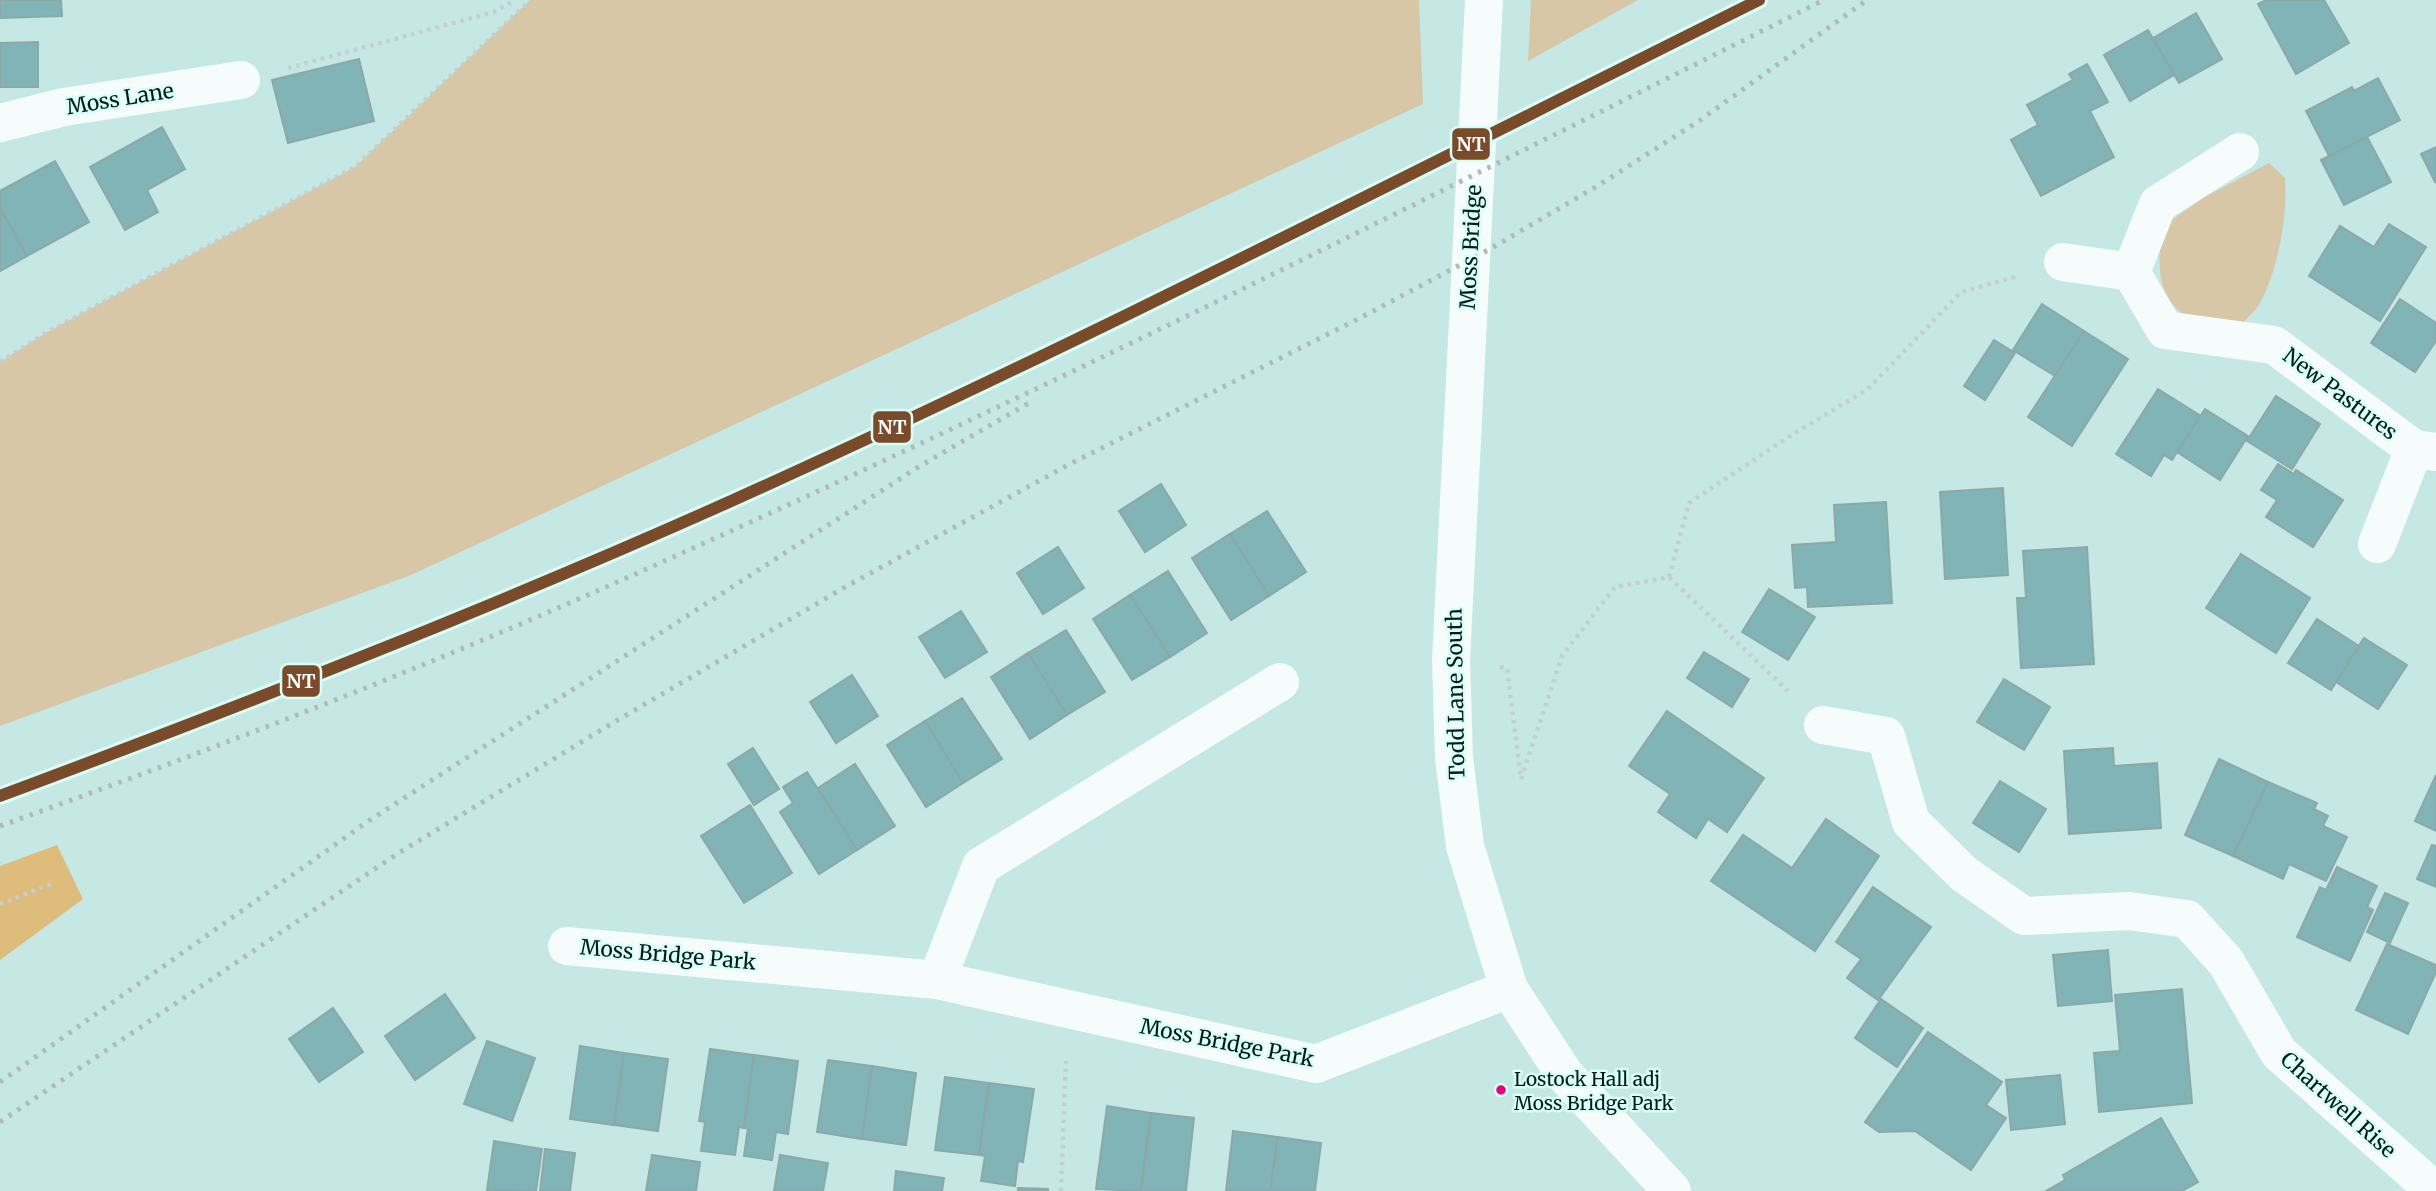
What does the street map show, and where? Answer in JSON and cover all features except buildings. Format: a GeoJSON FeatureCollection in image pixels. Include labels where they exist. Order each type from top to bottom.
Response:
{"type":"FeatureCollection","features":[{"type":"Feature","properties":{"kind":"street","name":"Moss Bridge"},"geometry":{"type":"LineString","coordinates":[[1466,342],[1483,13]]}},
{"type":"Feature","properties":{"kind":"street","name":"Moss Lane"},"geometry":{"type":"LineString","coordinates":[[0,123],[64,107],[241,80]]}},
{"type":"Feature","properties":{"kind":"street"},"geometry":{"type":"LineString","coordinates":[[2063,262],[2131,272],[2158,204],[2240,152]]}},
{"type":"Feature","properties":{"kind":"street","name":"New Pastures"},"geometry":{"type":"LineString","coordinates":[[2131,272],[2165,330],[2274,345],[2425,451],[2377,544]]}},
{"type":"Feature","properties":{"kind":"street","name":"Todd Lane South"},"geometry":{"type":"LineString","coordinates":[[1466,342],[1451,660],[1454,758],[1465,846],[1509,989],[1565,1075],[1672,1191]]}},
{"type":"Feature","properties":{"kind":"street"},"geometry":{"type":"LineString","coordinates":[[937,980],[981,866],[1280,682]]}},
{"type":"Feature","properties":{"kind":"street","name":"Chartwell Rise"},"geometry":{"type":"LineString","coordinates":[[1823,725],[1886,736],[1911,822],[1964,874],[2024,916],[2130,911],[2187,919],[2226,962],[2278,1053],[2427,1182]]}},
{"type":"Feature","properties":{"kind":"street","name":"Moss Bridge Park"},"geometry":{"type":"LineString","coordinates":[[567,946],[937,980],[1316,1064],[1509,989]]}},
{"type":"Feature","properties":{"kind":"path"},"geometry":{"type":"LineString","coordinates":[[241,80],[494,12],[515,0]]}},
{"type":"Feature","properties":{"kind":"path"},"geometry":{"type":"LineString","coordinates":[[0,362],[48,331],[355,167],[530,0]]}},
{"type":"Feature","properties":{"kind":"path"},"geometry":{"type":"LineString","coordinates":[[1669,577],[1689,503],[1790,436],[1868,389],[1961,292],[2063,262]]}},
{"type":"Feature","properties":{"kind":"path"},"geometry":{"type":"LineString","coordinates":[[1451,660],[1507,668],[1521,779],[1562,656],[1615,587],[1669,577]]}},
{"type":"Feature","properties":{"kind":"path"},"geometry":{"type":"LineString","coordinates":[[1669,577],[1823,725]]}},
{"type":"Feature","properties":{"kind":"path"},"geometry":{"type":"LineString","coordinates":[[0,904],[51,884]]}},
{"type":"Feature","properties":{"kind":"path"},"geometry":{"type":"LineString","coordinates":[[1061,1191],[1068,1011]]}},
{"type":"Feature","properties":{"kind":"shaded area"},"geometry":{"type":"Polygon","coordinates":[[[530,0],[1419,0],[1423,104],[411,575],[0,726],[0,362],[49,331],[355,167],[530,0]]]}},
{"type":"Feature","properties":{"kind":"shaded area"},"geometry":{"type":"Polygon","coordinates":[[[1531,0],[1638,0],[1528,61],[1531,0]]]}},
{"type":"Feature","properties":{"kind":"shaded area"},"geometry":{"type":"Polygon","coordinates":[[[2269,163],[2285,178],[2286,193],[2280,244],[2265,293],[2256,309],[2239,326],[2201,324],[2175,307],[2162,284],[2162,227],[2203,198],[2269,163]]]}},
{"type":"Feature","properties":{"kind":"shaded area"},"geometry":{"type":"Polygon","coordinates":[[[57,845],[83,899],[0,960],[0,866],[57,845]]]}},
{"type":"Feature","properties":{"kind":"railway"},"geometry":{"type":"LineString","coordinates":[[0,826],[371,686],[590,594],[746,524],[1057,379],[1824,0]]}},
{"type":"Feature","properties":{"kind":"railway"},"geometry":{"type":"LineString","coordinates":[[0,1122],[397,854],[616,721],[847,586],[1068,465],[1360,318],[1490,249],[1599,185],[1699,121],[1867,0]]}},
{"type":"Feature","properties":{"kind":"railway"},"geometry":{"type":"LineString","coordinates":[[0,1082],[370,820],[920,466],[1034,400]]}},
{"type":"Feature","properties":{"kind":"transit line","name":"NT"},"geometry":{"type":"LineString","coordinates":[[0,796],[367,655],[729,502],[1118,319],[1759,0]]}},
{"type":"Feature","properties":{"kind":"place","name":"Lostock Hall adj Moss Bridge Park"},"geometry":{"type":"Point","coordinates":[1501,1090]}}]}
